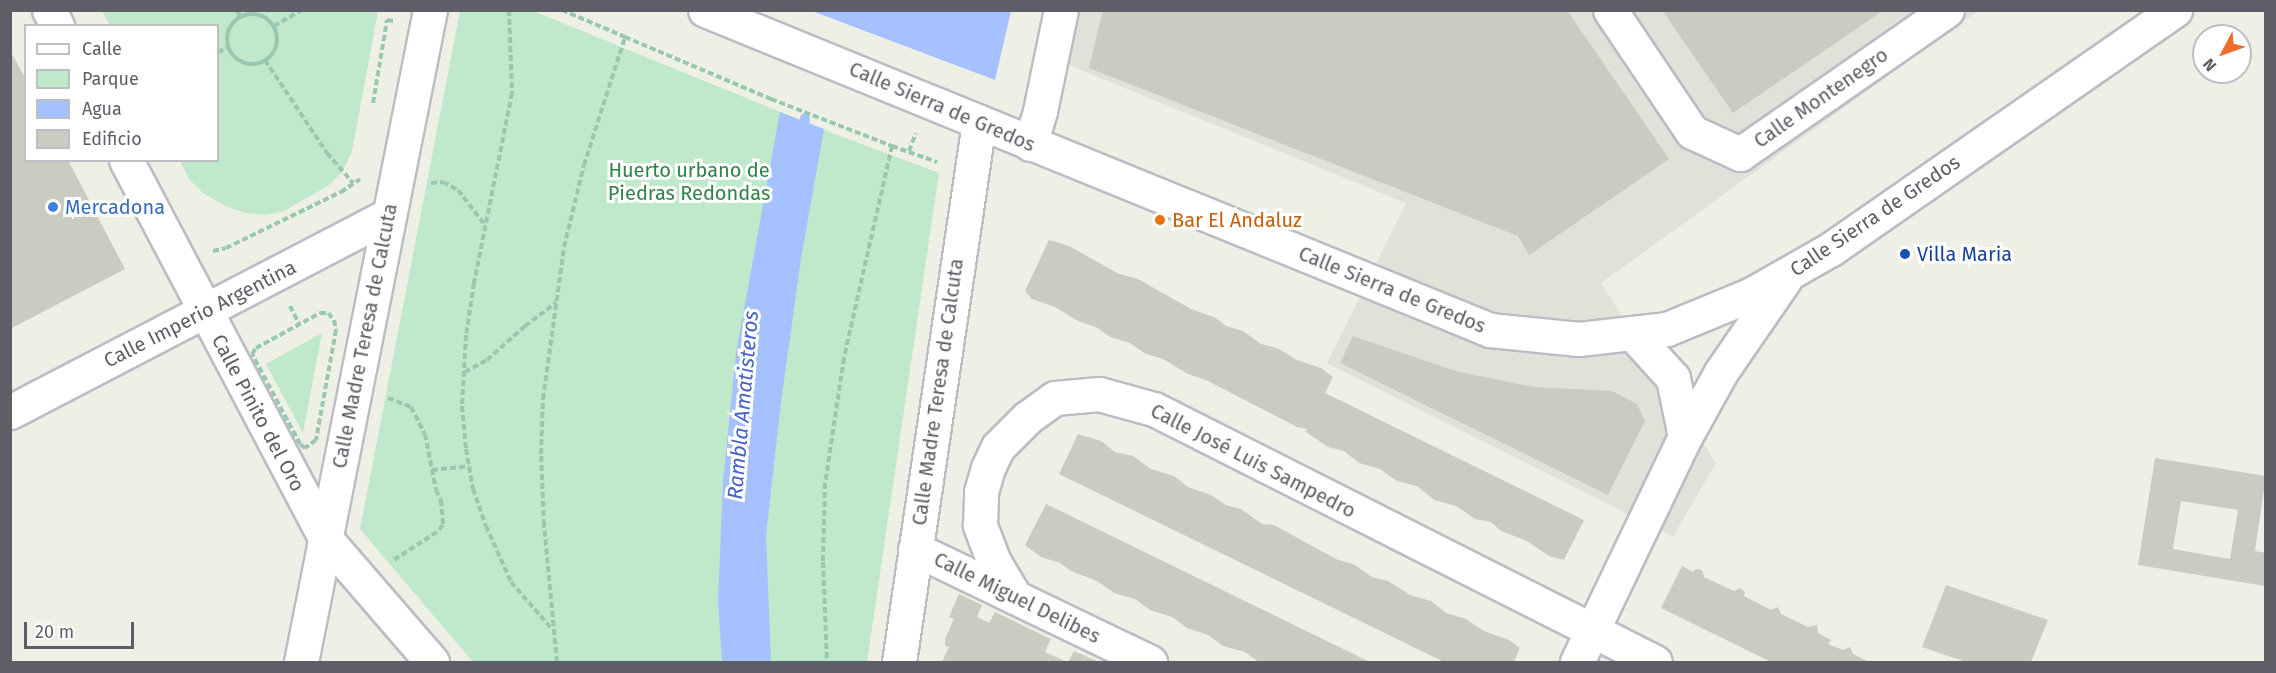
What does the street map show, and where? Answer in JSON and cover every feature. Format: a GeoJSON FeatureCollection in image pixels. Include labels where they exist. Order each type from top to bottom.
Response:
{"type":"FeatureCollection","features":[{"type":"Feature","properties":{"kind":"street"},"geometry":{"type":"LineString","coordinates":[[49,10],[56,24]]}},
{"type":"Feature","properties":{"kind":"street","name":"Calle Madre Teresa de Calcuta"},"geometry":{"type":"LineString","coordinates":[[301,663],[430,10]]}},
{"type":"Feature","properties":{"kind":"street","name":"Calle Sierra de Gredos"},"geometry":{"type":"LineString","coordinates":[[705,10],[747,19],[1030,144],[1490,330],[1579,339],[1667,329],[1752,294],[1831,249],[2175,10]]}},
{"type":"Feature","properties":{"kind":"street"},"geometry":{"type":"LineString","coordinates":[[1030,144],[1040,111],[1061,10]]}},
{"type":"Feature","properties":{"kind":"street","name":"Calle Montenegro"},"geometry":{"type":"LineString","coordinates":[[1610,10],[1692,132],[1740,154],[1947,10]]}},
{"type":"Feature","properties":{"kind":"street","name":"Calle Madre Teresa de Calcuta"},"geometry":{"type":"LineString","coordinates":[[899,663],[979,122]]}},
{"type":"Feature","properties":{"kind":"street","name":"Calle Pinito del Oro"},"geometry":{"type":"LineString","coordinates":[[127,162],[325,538],[432,663]]}},
{"type":"Feature","properties":{"kind":"street","name":"Calle Imperio Argentina"},"geometry":{"type":"LineString","coordinates":[[10,412],[389,215]]}},
{"type":"Feature","properties":{"kind":"street"},"geometry":{"type":"LineString","coordinates":[[1577,663],[1685,437],[1722,372],[1788,274]]}},
{"type":"Feature","properties":{"kind":"street"},"geometry":{"type":"LineString","coordinates":[[1685,437],[1673,378],[1687,338],[1704,314]]}},
{"type":"Feature","properties":{"kind":"street"},"geometry":{"type":"LineString","coordinates":[[1632,333],[1673,378]]}},
{"type":"Feature","properties":{"kind":"street","name":"Calle José Luis Sampedro"},"geometry":{"type":"LineString","coordinates":[[1015,597],[994,562],[980,525],[981,492],[988,468],[998,447],[1027,418],[1055,398],[1099,394],[1154,409],[1655,663]]}},
{"type":"Feature","properties":{"kind":"street","name":"Calle Miguel Delibes"},"geometry":{"type":"LineString","coordinates":[[915,549],[1150,663]]}},
{"type":"Feature","properties":{"kind":"path"},"geometry":{"type":"LineString","coordinates":[[237,10],[240,16]]}},
{"type":"Feature","properties":{"kind":"path"},"geometry":{"type":"LineString","coordinates":[[274,26],[302,10]]}},
{"type":"Feature","properties":{"kind":"path"},"geometry":{"type":"LineString","coordinates":[[509,10],[512,93],[466,335],[462,406],[473,489],[486,526],[511,582],[552,628]]}},
{"type":"Feature","properties":{"kind":"path"},"geometry":{"type":"LineString","coordinates":[[562,10],[771,99],[892,146],[844,357],[825,483],[823,562],[827,663]]}},
{"type":"Feature","properties":{"kind":"path"},"geometry":{"type":"LineString","coordinates":[[254,14],[262,16],[274,26],[277,33],[275,49],[265,60],[250,64],[231,53],[227,40],[230,26],[240,16],[254,14]]}},
{"type":"Feature","properties":{"kind":"path"},"geometry":{"type":"LineString","coordinates":[[371,114],[387,20],[399,22]]}},
{"type":"Feature","properties":{"kind":"path"},"geometry":{"type":"LineString","coordinates":[[557,663],[552,628],[541,454],[543,399],[564,247],[584,165],[624,37]]}},
{"type":"Feature","properties":{"kind":"path"},"geometry":{"type":"LineString","coordinates":[[219,52],[228,47]]}},
{"type":"Feature","properties":{"kind":"path"},"geometry":{"type":"LineString","coordinates":[[265,60],[327,153],[354,183]]}},
{"type":"Feature","properties":{"kind":"path"},"geometry":{"type":"LineString","coordinates":[[252,233],[365,176]]}},
{"type":"Feature","properties":{"kind":"path"},"geometry":{"type":"LineString","coordinates":[[427,184],[443,182],[451,185],[485,226]]}},
{"type":"Feature","properties":{"kind":"path"},"geometry":{"type":"LineString","coordinates":[[465,372],[487,360],[525,326],[556,303]]}},
{"type":"Feature","properties":{"kind":"path"},"geometry":{"type":"LineString","coordinates":[[320,313],[328,313],[334,320],[336,330],[316,440],[305,448],[300,444],[252,354],[256,348],[320,313]]}},
{"type":"Feature","properties":{"kind":"path"},"geometry":{"type":"LineString","coordinates":[[385,397],[411,407],[425,435],[441,500],[443,525],[437,532],[389,563]]}},
{"type":"Feature","properties":{"kind":"path"},"geometry":{"type":"LineString","coordinates":[[432,470],[469,466]]}},
{"type":"Feature","properties":{"kind":"shaded area"},"geometry":{"type":"Polygon","coordinates":[[[1080,11],[1978,11],[1601,283],[1716,463],[1673,537],[1327,363],[1406,203],[1066,64],[1080,11]]]}},
{"type":"Feature","properties":{"kind":"green space"},"geometry":{"type":"Polygon","coordinates":[[[102,11],[378,11],[352,152],[342,172],[329,185],[284,211],[267,215],[245,213],[225,206],[203,193],[189,179],[180,162],[219,162],[219,24],[109,24],[102,11]]]}},
{"type":"Feature","properties":{"kind":"green space","name":"Huerto urbano de Piedras Redondas"},"geometry":{"type":"Polygon","coordinates":[[[460,11],[533,11],[832,133],[939,173],[867,662],[473,662],[360,529],[460,11]]]}},
{"type":"Feature","properties":{"kind":"green space"},"geometry":{"type":"Polygon","coordinates":[[[322,333],[303,433],[266,364],[322,333]]]}},
{"type":"Feature","properties":{"kind":"water"},"geometry":{"type":"Polygon","coordinates":[[[812,11],[1011,11],[995,80],[812,11]]]}},
{"type":"Feature","properties":{"kind":"water"},"geometry":{"type":"Polygon","coordinates":[[[780,112],[824,129],[801,259],[781,402],[766,536],[771,662],[722,662],[718,601],[723,481],[736,353],[780,112]]]}},
{"type":"Feature","properties":{"kind":"building"},"geometry":{"type":"Polygon","coordinates":[[[1103,10],[1567,10],[1669,159],[1529,255],[1518,236],[1089,68],[1103,10]]]}},
{"type":"Feature","properties":{"kind":"building"},"geometry":{"type":"Polygon","coordinates":[[[1662,10],[1884,10],[1733,113],[1662,10]]]}},
{"type":"Feature","properties":{"kind":"building"},"geometry":{"type":"Polygon","coordinates":[[[10,51],[24,76],[24,162],[69,162],[125,269],[10,329],[10,51]]]}},
{"type":"Feature","properties":{"kind":"building"},"geometry":{"type":"Polygon","coordinates":[[[1049,240],[1069,246],[1119,274],[1138,279],[1191,309],[1216,318],[1226,326],[1243,331],[1261,344],[1277,348],[1297,360],[1321,368],[1333,377],[1325,393],[1584,520],[1564,560],[1549,556],[1527,541],[1501,531],[1491,522],[1475,519],[1456,506],[1434,500],[1417,486],[1397,481],[1380,469],[1359,463],[1344,451],[1328,447],[1306,432],[1307,429],[1297,427],[1206,380],[1188,374],[1163,359],[1146,354],[1130,343],[1110,337],[1096,327],[1078,321],[1055,307],[1032,299],[1025,291],[1049,240]]]}},
{"type":"Feature","properties":{"kind":"building"},"geometry":{"type":"Polygon","coordinates":[[[1353,336],[1455,371],[1534,387],[1612,391],[1637,404],[1645,421],[1608,495],[1340,363],[1353,336]]]}},
{"type":"Feature","properties":{"kind":"building"},"geometry":{"type":"Polygon","coordinates":[[[1078,434],[1101,441],[1115,452],[1133,456],[1151,469],[1174,476],[1188,487],[1211,495],[1226,505],[1241,509],[1262,524],[1274,525],[1336,559],[1355,565],[1372,577],[1388,581],[1410,595],[1431,601],[1446,613],[1466,619],[1484,631],[1509,640],[1520,648],[1514,662],[1444,662],[1059,474],[1078,434]]]}},
{"type":"Feature","properties":{"kind":"building"},"geometry":{"type":"Polygon","coordinates":[[[2155,458],[2266,476],[2255,551],[2266,553],[2265,586],[2138,565],[2155,458]],[[2181,501],[2173,549],[2230,559],[2238,510],[2181,501]]]}},
{"type":"Feature","properties":{"kind":"building"},"geometry":{"type":"Polygon","coordinates":[[[1046,504],[1370,662],[1259,662],[1245,652],[1223,646],[1208,635],[1187,628],[1172,617],[1150,610],[1135,599],[1114,593],[1097,581],[1071,571],[1060,563],[1041,557],[1025,545],[1046,504]]]}},
{"type":"Feature","properties":{"kind":"building"},"geometry":{"type":"Polygon","coordinates":[[[1682,566],[1693,572],[1696,569],[1702,570],[1704,577],[1734,591],[1740,588],[1745,592],[1744,596],[1771,610],[1778,607],[1781,614],[1808,627],[1817,625],[1818,633],[1831,640],[1828,644],[1843,650],[1850,647],[1853,654],[1867,661],[1771,662],[1661,608],[1682,566]]]}},
{"type":"Feature","properties":{"kind":"building"},"geometry":{"type":"Polygon","coordinates":[[[1946,585],[2048,620],[2031,662],[1966,662],[1922,647],[1946,585]]]}},
{"type":"Feature","properties":{"kind":"building"},"geometry":{"type":"Polygon","coordinates":[[[959,594],[982,605],[977,617],[989,623],[995,612],[1051,639],[1045,652],[1067,662],[942,662],[949,647],[945,646],[945,639],[954,619],[949,617],[959,594]]]}},
{"type":"Feature","properties":{"kind":"building"},"geometry":{"type":"Polygon","coordinates":[[[1074,651],[1090,658],[1099,662],[1068,662],[1074,651]]]}},
{"type":"Feature","properties":{"kind":"waterway","name":"Rambla Amatisteros"},"geometry":{"type":"LineString","coordinates":[[802,135],[805,118]]}},
{"type":"Feature","properties":{"kind":"place","name":"Mercadona"},"geometry":{"type":"Point","coordinates":[53,207]}},
{"type":"Feature","properties":{"kind":"place","name":"Bar El Andaluz"},"geometry":{"type":"Point","coordinates":[1160,220]}},
{"type":"Feature","properties":{"kind":"place","name":"Villa Maria"},"geometry":{"type":"Point","coordinates":[1905,254]}}]}
